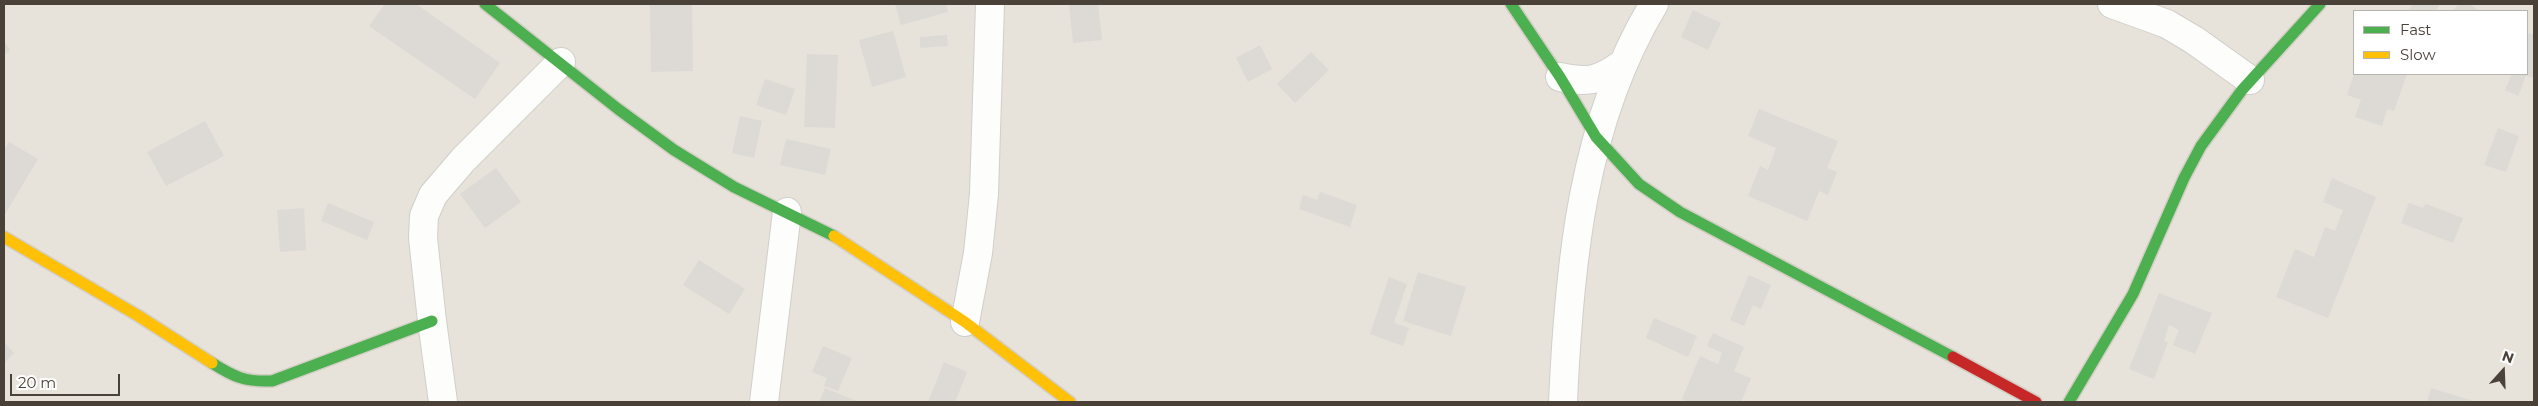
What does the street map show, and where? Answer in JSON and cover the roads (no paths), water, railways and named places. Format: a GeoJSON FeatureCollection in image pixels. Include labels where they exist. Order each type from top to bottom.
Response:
{"type":"FeatureCollection","features":[{"type":"Feature","properties":{"kind":"street"},"geometry":{"type":"LineString","coordinates":[[485,4],[561,62],[618,109],[674,150],[734,187],[829,233],[965,322],[1070,402]]}},
{"type":"Feature","properties":{"kind":"street"},"geometry":{"type":"LineString","coordinates":[[965,322],[978,253],[984,194],[990,4]]}},
{"type":"Feature","properties":{"kind":"street"},"geometry":{"type":"LineString","coordinates":[[1512,4],[1560,77],[1596,137],[1639,184],[1680,212],[2036,402]]}},
{"type":"Feature","properties":{"kind":"street"},"geometry":{"type":"LineString","coordinates":[[1563,402],[1566,328],[1576,243],[1596,137],[1622,64],[1654,4]]}},
{"type":"Feature","properties":{"kind":"street"},"geometry":{"type":"LineString","coordinates":[[2112,4],[2167,24],[2194,40],[2250,80]]}},
{"type":"Feature","properties":{"kind":"street"},"geometry":{"type":"LineString","coordinates":[[2069,402],[2105,345],[2142,277],[2171,208],[2201,147],[2250,80],[2320,4]]}},
{"type":"Feature","properties":{"kind":"street"},"geometry":{"type":"LineString","coordinates":[[443,402],[423,238],[424,216],[432,196],[463,160],[561,62]]}},
{"type":"Feature","properties":{"kind":"street"},"geometry":{"type":"LineString","coordinates":[[1560,77],[1582,81],[1600,79],[1622,64]]}},
{"type":"Feature","properties":{"kind":"street"},"geometry":{"type":"LineString","coordinates":[[764,402],[787,212]]}},
{"type":"Feature","properties":{"kind":"street"},"geometry":{"type":"LineString","coordinates":[[4,238],[113,300],[228,373],[251,382],[272,381],[432,321]]}}]}
